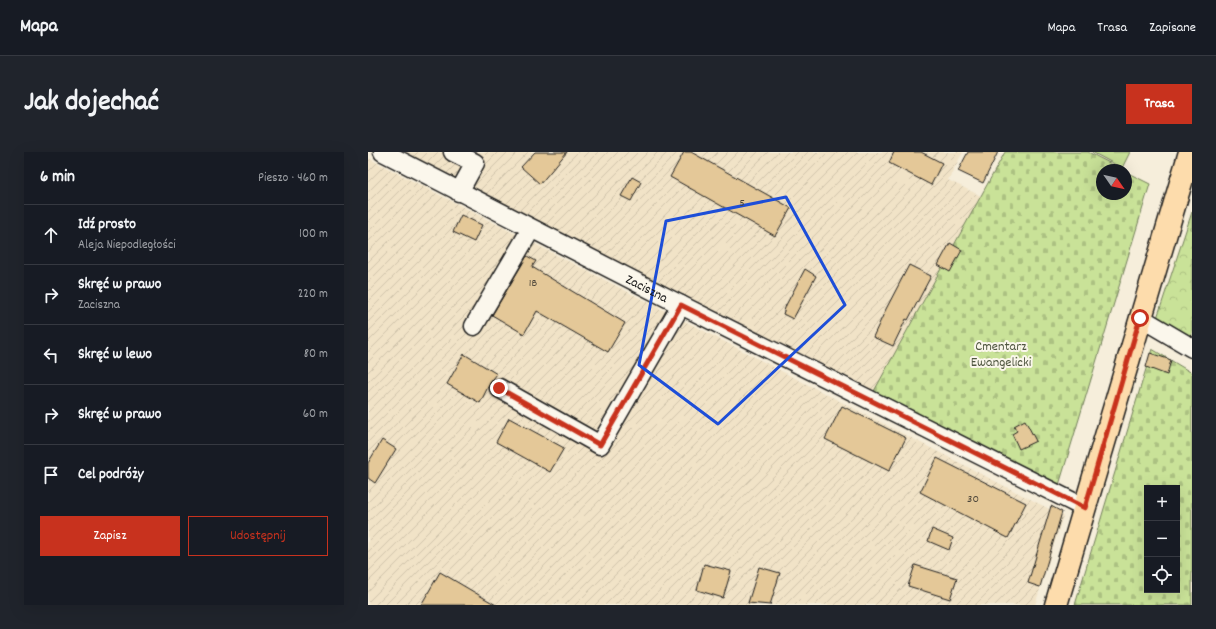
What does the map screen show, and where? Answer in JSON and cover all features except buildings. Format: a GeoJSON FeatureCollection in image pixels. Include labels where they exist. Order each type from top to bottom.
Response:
{"type":"FeatureCollection","features":[{"type":"Feature","properties":{"kind":"main road"},"geometry":{"type":"LineString","coordinates":[[1056,605],[1190,152]]}},
{"type":"Feature","properties":{"kind":"street","name":"Zaciszna"},"geometry":{"type":"LineString","coordinates":[[383,152],[531,229],[1085,508]]}},
{"type":"Feature","properties":{"kind":"street"},"geometry":{"type":"LineString","coordinates":[[453,152],[475,164],[459,192]]}},
{"type":"Feature","properties":{"kind":"street"},"geometry":{"type":"LineString","coordinates":[[474,326],[531,229]]}},
{"type":"Feature","properties":{"kind":"street"},"geometry":{"type":"LineString","coordinates":[[499,388],[600,445],[681,305]]}},
{"type":"Feature","properties":{"kind":"street"},"geometry":{"type":"LineString","coordinates":[[1140,318],[1192,348]]}},
{"type":"Feature","properties":{"kind":"highlighted area"},"geometry":{"type":"Polygon","coordinates":[[[786,197],[845,305],[718,424],[639,365],[666,221],[786,197]]]}},
{"type":"Feature","properties":{"kind":"shaded area"},"geometry":{"type":"Polygon","coordinates":[[[400,152],[963,152],[948,180],[981,196],[873,393],[400,152]]]}},
{"type":"Feature","properties":{"kind":"shaded area"},"geometry":{"type":"Polygon","coordinates":[[[368,158],[1063,516],[1035,605],[368,605],[368,158]]]}},
{"type":"Feature","properties":{"kind":"green space","name":"Cmentarz Ewangelicki"},"geometry":{"type":"Polygon","coordinates":[[[1005,152],[1088,152],[1111,164],[1096,164],[1096,200],[1132,200],[1132,175],[1150,184],[1059,485],[873,393],[1005,152]]]}},
{"type":"Feature","properties":{"kind":"green space"},"geometry":{"type":"Polygon","coordinates":[[[1092,152],[1130,152],[1124,164],[1114,164],[1092,152]]]}},
{"type":"Feature","properties":{"kind":"green space"},"geometry":{"type":"Polygon","coordinates":[[[1192,212],[1192,337],[1157,318],[1192,212]]]}},
{"type":"Feature","properties":{"kind":"green space"},"geometry":{"type":"Polygon","coordinates":[[[1152,349],[1192,373],[1192,605],[1075,605],[1152,349]]]}},
{"type":"Feature","properties":{"kind":"route"},"geometry":{"type":"LineString","coordinates":[[499,388],[600,445],[681,305],[1085,508],[1140,318]]}}]}
